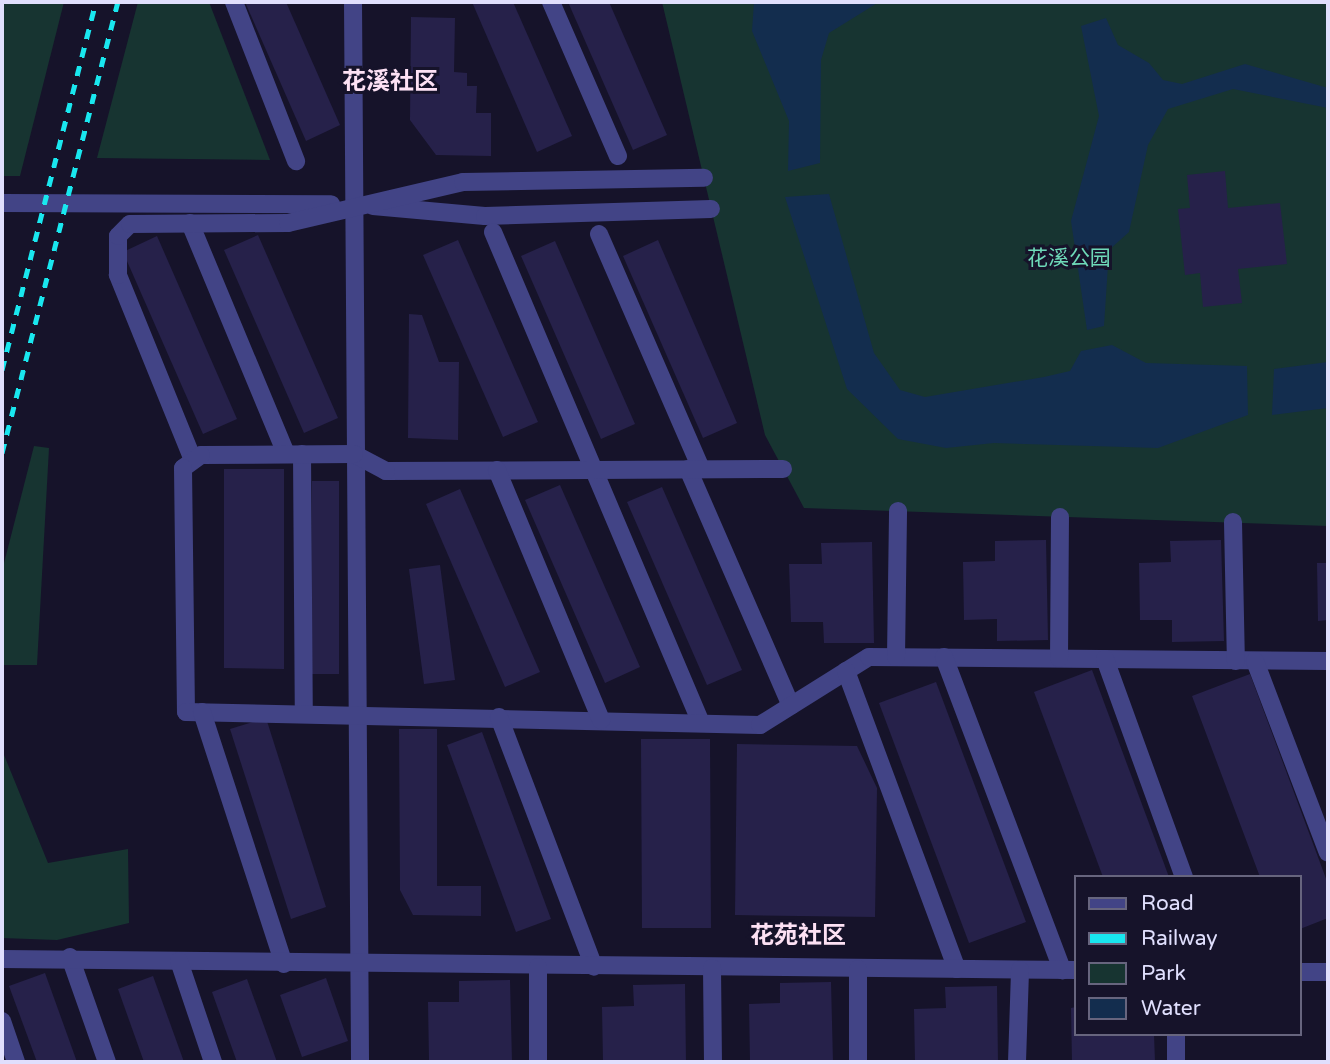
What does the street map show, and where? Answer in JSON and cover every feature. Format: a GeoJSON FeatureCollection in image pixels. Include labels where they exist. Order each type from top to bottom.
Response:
{"type":"FeatureCollection","features":[{"type":"Feature","properties":{"kind":"street"},"geometry":{"type":"LineString","coordinates":[[234,2],[296,161]]}},
{"type":"Feature","properties":{"kind":"street"},"geometry":{"type":"LineString","coordinates":[[353,2],[352,204],[360,1062]]}},
{"type":"Feature","properties":{"kind":"street"},"geometry":{"type":"LineString","coordinates":[[551,2],[618,156]]}},
{"type":"Feature","properties":{"kind":"street"},"geometry":{"type":"LineString","coordinates":[[194,460],[118,275],[118,236],[130,224],[288,223],[352,204],[463,182],[704,178]]}},
{"type":"Feature","properties":{"kind":"street"},"geometry":{"type":"LineString","coordinates":[[2,203],[352,204],[485,216],[711,209]]}},
{"type":"Feature","properties":{"kind":"street"},"geometry":{"type":"LineString","coordinates":[[190,223],[294,454],[304,712]]}},
{"type":"Feature","properties":{"kind":"street"},"geometry":{"type":"LineString","coordinates":[[493,232],[591,470],[701,723]]}},
{"type":"Feature","properties":{"kind":"street"},"geometry":{"type":"LineString","coordinates":[[599,234],[791,706]]}},
{"type":"Feature","properties":{"kind":"street"},"geometry":{"type":"LineString","coordinates":[[783,469],[386,471],[354,454],[201,455],[183,468],[186,712],[357,712],[760,725],[869,657],[1328,661]]}},
{"type":"Feature","properties":{"kind":"street"},"geometry":{"type":"LineString","coordinates":[[497,470],[601,720]]}},
{"type":"Feature","properties":{"kind":"street"},"geometry":{"type":"LineString","coordinates":[[896,657],[898,511]]}},
{"type":"Feature","properties":{"kind":"street"},"geometry":{"type":"LineString","coordinates":[[1059,658],[1060,517]]}},
{"type":"Feature","properties":{"kind":"street"},"geometry":{"type":"LineString","coordinates":[[1233,522],[1236,661]]}},
{"type":"Feature","properties":{"kind":"street"},"geometry":{"type":"LineString","coordinates":[[2,959],[70,957],[359,966],[1069,970],[944,657]]}},
{"type":"Feature","properties":{"kind":"street"},"geometry":{"type":"LineString","coordinates":[[1105,659],[1183,875]]}},
{"type":"Feature","properties":{"kind":"street"},"geometry":{"type":"LineString","coordinates":[[1255,661],[1328,853]]}},
{"type":"Feature","properties":{"kind":"street"},"geometry":{"type":"LineString","coordinates":[[846,671],[957,969]]}},
{"type":"Feature","properties":{"kind":"street"},"geometry":{"type":"LineString","coordinates":[[202,712],[284,964]]}},
{"type":"Feature","properties":{"kind":"street"},"geometry":{"type":"LineString","coordinates":[[499,717],[594,967]]}},
{"type":"Feature","properties":{"kind":"street"},"geometry":{"type":"LineString","coordinates":[[70,957],[107,1062]]}},
{"type":"Feature","properties":{"kind":"street"},"geometry":{"type":"LineString","coordinates":[[179,961],[213,1062]]}},
{"type":"Feature","properties":{"kind":"street"},"geometry":{"type":"LineString","coordinates":[[538,967],[538,1062]]}},
{"type":"Feature","properties":{"kind":"street"},"geometry":{"type":"LineString","coordinates":[[712,968],[713,1062]]}},
{"type":"Feature","properties":{"kind":"street"},"geometry":{"type":"LineString","coordinates":[[858,969],[858,1062]]}},
{"type":"Feature","properties":{"kind":"street"},"geometry":{"type":"LineString","coordinates":[[1017,1062],[1020,970]]}},
{"type":"Feature","properties":{"kind":"street"},"geometry":{"type":"LineString","coordinates":[[1302,972],[1328,972]]}},
{"type":"Feature","properties":{"kind":"street"},"geometry":{"type":"LineString","coordinates":[[2,1021],[16,1062]]}},
{"type":"Feature","properties":{"kind":"street"},"geometry":{"type":"LineString","coordinates":[[1176,1036],[1176,1062]]}},
{"type":"Feature","properties":{"kind":"green space"},"geometry":{"type":"Polygon","coordinates":[[[2,2],[64,2],[20,176],[2,176],[2,2]]]}},
{"type":"Feature","properties":{"kind":"green space"},"geometry":{"type":"Polygon","coordinates":[[[138,2],[209,2],[270,160],[97,158],[138,2]]]}},
{"type":"Feature","properties":{"kind":"green space","name":"花溪公园"},"geometry":{"type":"Polygon","coordinates":[[[662,2],[1328,2],[1328,526],[804,508],[765,435],[662,2]]]}},
{"type":"Feature","properties":{"kind":"green space"},"geometry":{"type":"Polygon","coordinates":[[[34,446],[49,448],[37,665],[2,665],[2,571],[34,446]]]}},
{"type":"Feature","properties":{"kind":"green space"},"geometry":{"type":"Polygon","coordinates":[[[2,750],[48,863],[128,849],[129,923],[57,940],[2,938],[2,750]]]}},
{"type":"Feature","properties":{"kind":"water"},"geometry":{"type":"Polygon","coordinates":[[[754,2],[879,2],[829,33],[821,60],[820,163],[788,171],[789,121],[752,31],[754,2]]]}},
{"type":"Feature","properties":{"kind":"water"},"geometry":{"type":"Polygon","coordinates":[[[1106,18],[1118,45],[1149,63],[1163,80],[1182,84],[1245,64],[1328,88],[1328,108],[1233,89],[1168,109],[1148,145],[1129,232],[1109,250],[1104,326],[1087,330],[1071,221],[1099,116],[1081,26],[1106,18]]]}},
{"type":"Feature","properties":{"kind":"water"},"geometry":{"type":"Polygon","coordinates":[[[829,194],[874,353],[900,390],[925,397],[1044,377],[1070,371],[1081,351],[1112,345],[1146,363],[1247,366],[1248,415],[1158,448],[994,443],[946,448],[898,439],[847,389],[785,197],[829,194]]]}},
{"type":"Feature","properties":{"kind":"water"},"geometry":{"type":"Polygon","coordinates":[[[1328,362],[1328,408],[1272,415],[1274,369],[1328,362]]]}},
{"type":"Feature","properties":{"kind":"building"},"geometry":{"type":"Polygon","coordinates":[[[245,2],[286,2],[340,125],[306,141],[245,2]]]}},
{"type":"Feature","properties":{"kind":"building"},"geometry":{"type":"Polygon","coordinates":[[[472,2],[513,2],[572,136],[537,152],[472,2]]]}},
{"type":"Feature","properties":{"kind":"building"},"geometry":{"type":"Polygon","coordinates":[[[568,2],[609,2],[667,135],[633,150],[568,2]]]}},
{"type":"Feature","properties":{"kind":"building"},"geometry":{"type":"Polygon","coordinates":[[[411,17],[455,18],[454,72],[467,73],[467,86],[477,86],[476,113],[491,113],[491,156],[436,155],[410,120],[411,17]]]}},
{"type":"Feature","properties":{"kind":"building"},"geometry":{"type":"Polygon","coordinates":[[[1225,171],[1228,208],[1280,203],[1287,264],[1238,269],[1242,303],[1203,307],[1200,273],[1185,275],[1178,209],[1190,208],[1187,175],[1225,171]]]}},
{"type":"Feature","properties":{"kind":"building"},"geometry":{"type":"Polygon","coordinates":[[[258,235],[338,418],[304,433],[224,250],[258,235]]]}},
{"type":"Feature","properties":{"kind":"building"},"geometry":{"type":"Polygon","coordinates":[[[157,236],[237,419],[203,434],[123,252],[157,236]]]}},
{"type":"Feature","properties":{"kind":"building"},"geometry":{"type":"Polygon","coordinates":[[[458,240],[538,422],[503,437],[423,255],[458,240]]]}},
{"type":"Feature","properties":{"kind":"building"},"geometry":{"type":"Polygon","coordinates":[[[658,240],[737,423],[703,438],[623,256],[658,240]]]}},
{"type":"Feature","properties":{"kind":"building"},"geometry":{"type":"Polygon","coordinates":[[[555,241],[635,424],[601,439],[521,256],[555,241]]]}},
{"type":"Feature","properties":{"kind":"building"},"geometry":{"type":"Polygon","coordinates":[[[409,314],[422,315],[439,362],[459,362],[458,440],[408,438],[409,314]]]}},
{"type":"Feature","properties":{"kind":"building"},"geometry":{"type":"Polygon","coordinates":[[[224,469],[284,469],[284,669],[224,668],[224,469]]]}},
{"type":"Feature","properties":{"kind":"building"},"geometry":{"type":"Polygon","coordinates":[[[312,481],[339,481],[339,674],[312,674],[312,481]]]}},
{"type":"Feature","properties":{"kind":"building"},"geometry":{"type":"Polygon","coordinates":[[[560,485],[640,667],[605,683],[525,500],[560,485]]]}},
{"type":"Feature","properties":{"kind":"building"},"geometry":{"type":"Polygon","coordinates":[[[662,487],[742,670],[707,685],[627,502],[662,487]]]}},
{"type":"Feature","properties":{"kind":"building"},"geometry":{"type":"Polygon","coordinates":[[[460,489],[540,672],[505,687],[426,504],[460,489]]]}},
{"type":"Feature","properties":{"kind":"building"},"geometry":{"type":"Polygon","coordinates":[[[1046,540],[1048,640],[997,641],[997,619],[964,620],[963,562],[995,561],[995,541],[1046,540]]]}},
{"type":"Feature","properties":{"kind":"building"},"geometry":{"type":"Polygon","coordinates":[[[1221,540],[1224,641],[1172,642],[1172,620],[1140,620],[1139,563],[1171,562],[1170,541],[1221,540]]]}},
{"type":"Feature","properties":{"kind":"building"},"geometry":{"type":"Polygon","coordinates":[[[872,542],[874,643],[824,643],[823,622],[791,622],[789,564],[822,564],[821,543],[872,542]]]}},
{"type":"Feature","properties":{"kind":"building"},"geometry":{"type":"Polygon","coordinates":[[[1317,563],[1328,563],[1328,620],[1318,621],[1317,563]]]}},
{"type":"Feature","properties":{"kind":"building"},"geometry":{"type":"Polygon","coordinates":[[[440,565],[455,680],[424,684],[409,569],[440,565]]]}},
{"type":"Feature","properties":{"kind":"building"},"geometry":{"type":"Polygon","coordinates":[[[1092,670],[1168,875],[1102,875],[1034,692],[1092,670]]]}},
{"type":"Feature","properties":{"kind":"building"},"geometry":{"type":"Polygon","coordinates":[[[1250,674],[1328,884],[1328,918],[1302,928],[1302,875],[1259,875],[1192,696],[1250,674]]]}},
{"type":"Feature","properties":{"kind":"building"},"geometry":{"type":"Polygon","coordinates":[[[936,682],[1026,922],[969,943],[879,703],[936,682]]]}},
{"type":"Feature","properties":{"kind":"building"},"geometry":{"type":"Polygon","coordinates":[[[266,718],[326,907],[291,919],[230,729],[266,718]]]}},
{"type":"Feature","properties":{"kind":"building"},"geometry":{"type":"Polygon","coordinates":[[[399,729],[437,729],[437,886],[481,886],[481,916],[413,915],[400,890],[399,729]]]}},
{"type":"Feature","properties":{"kind":"building"},"geometry":{"type":"Polygon","coordinates":[[[482,732],[551,919],[516,932],[447,745],[482,732]]]}},
{"type":"Feature","properties":{"kind":"building"},"geometry":{"type":"Polygon","coordinates":[[[641,739],[710,739],[711,928],[642,928],[641,739]]]}},
{"type":"Feature","properties":{"kind":"building"},"geometry":{"type":"Polygon","coordinates":[[[737,744],[857,746],[877,788],[875,917],[735,915],[737,744]]]}},
{"type":"Feature","properties":{"kind":"building"},"geometry":{"type":"Polygon","coordinates":[[[45,973],[77,1062],[37,1062],[9,986],[45,973]]]}},
{"type":"Feature","properties":{"kind":"building"},"geometry":{"type":"Polygon","coordinates":[[[153,976],[184,1062],[144,1062],[118,989],[153,976]]]}},
{"type":"Feature","properties":{"kind":"building"},"geometry":{"type":"Polygon","coordinates":[[[326,978],[348,1041],[302,1057],[280,995],[326,978]]]}},
{"type":"Feature","properties":{"kind":"building"},"geometry":{"type":"Polygon","coordinates":[[[247,979],[277,1062],[237,1062],[212,992],[247,979]]]}},
{"type":"Feature","properties":{"kind":"building"},"geometry":{"type":"Polygon","coordinates":[[[510,980],[512,1062],[429,1060],[428,1002],[459,1002],[459,981],[510,980]]]}},
{"type":"Feature","properties":{"kind":"building"},"geometry":{"type":"Polygon","coordinates":[[[831,982],[833,1062],[750,1061],[749,1004],[780,1003],[780,983],[831,982]]]}},
{"type":"Feature","properties":{"kind":"building"},"geometry":{"type":"Polygon","coordinates":[[[685,984],[686,1062],[603,1062],[602,1007],[634,1006],[633,985],[685,984]]]}},
{"type":"Feature","properties":{"kind":"building"},"geometry":{"type":"Polygon","coordinates":[[[997,986],[998,1062],[915,1062],[914,1009],[946,1008],[945,987],[997,986]]]}},
{"type":"Feature","properties":{"kind":"building"},"geometry":{"type":"Polygon","coordinates":[[[1074,1007],[1074,1036],[1154,1036],[1155,1062],[1072,1062],[1071,1008],[1074,1007]]]}},
{"type":"Feature","properties":{"kind":"railway"},"geometry":{"type":"LineString","coordinates":[[2,370],[96,2]]}},
{"type":"Feature","properties":{"kind":"railway"},"geometry":{"type":"LineString","coordinates":[[2,453],[118,2]]}},
{"type":"Feature","properties":{"kind":"district","name":"花溪社区"},"geometry":{"type":"Point","coordinates":[390,82]}},
{"type":"Feature","properties":{"kind":"district","name":"花苑社区"},"geometry":{"type":"Point","coordinates":[798,936]}}]}
